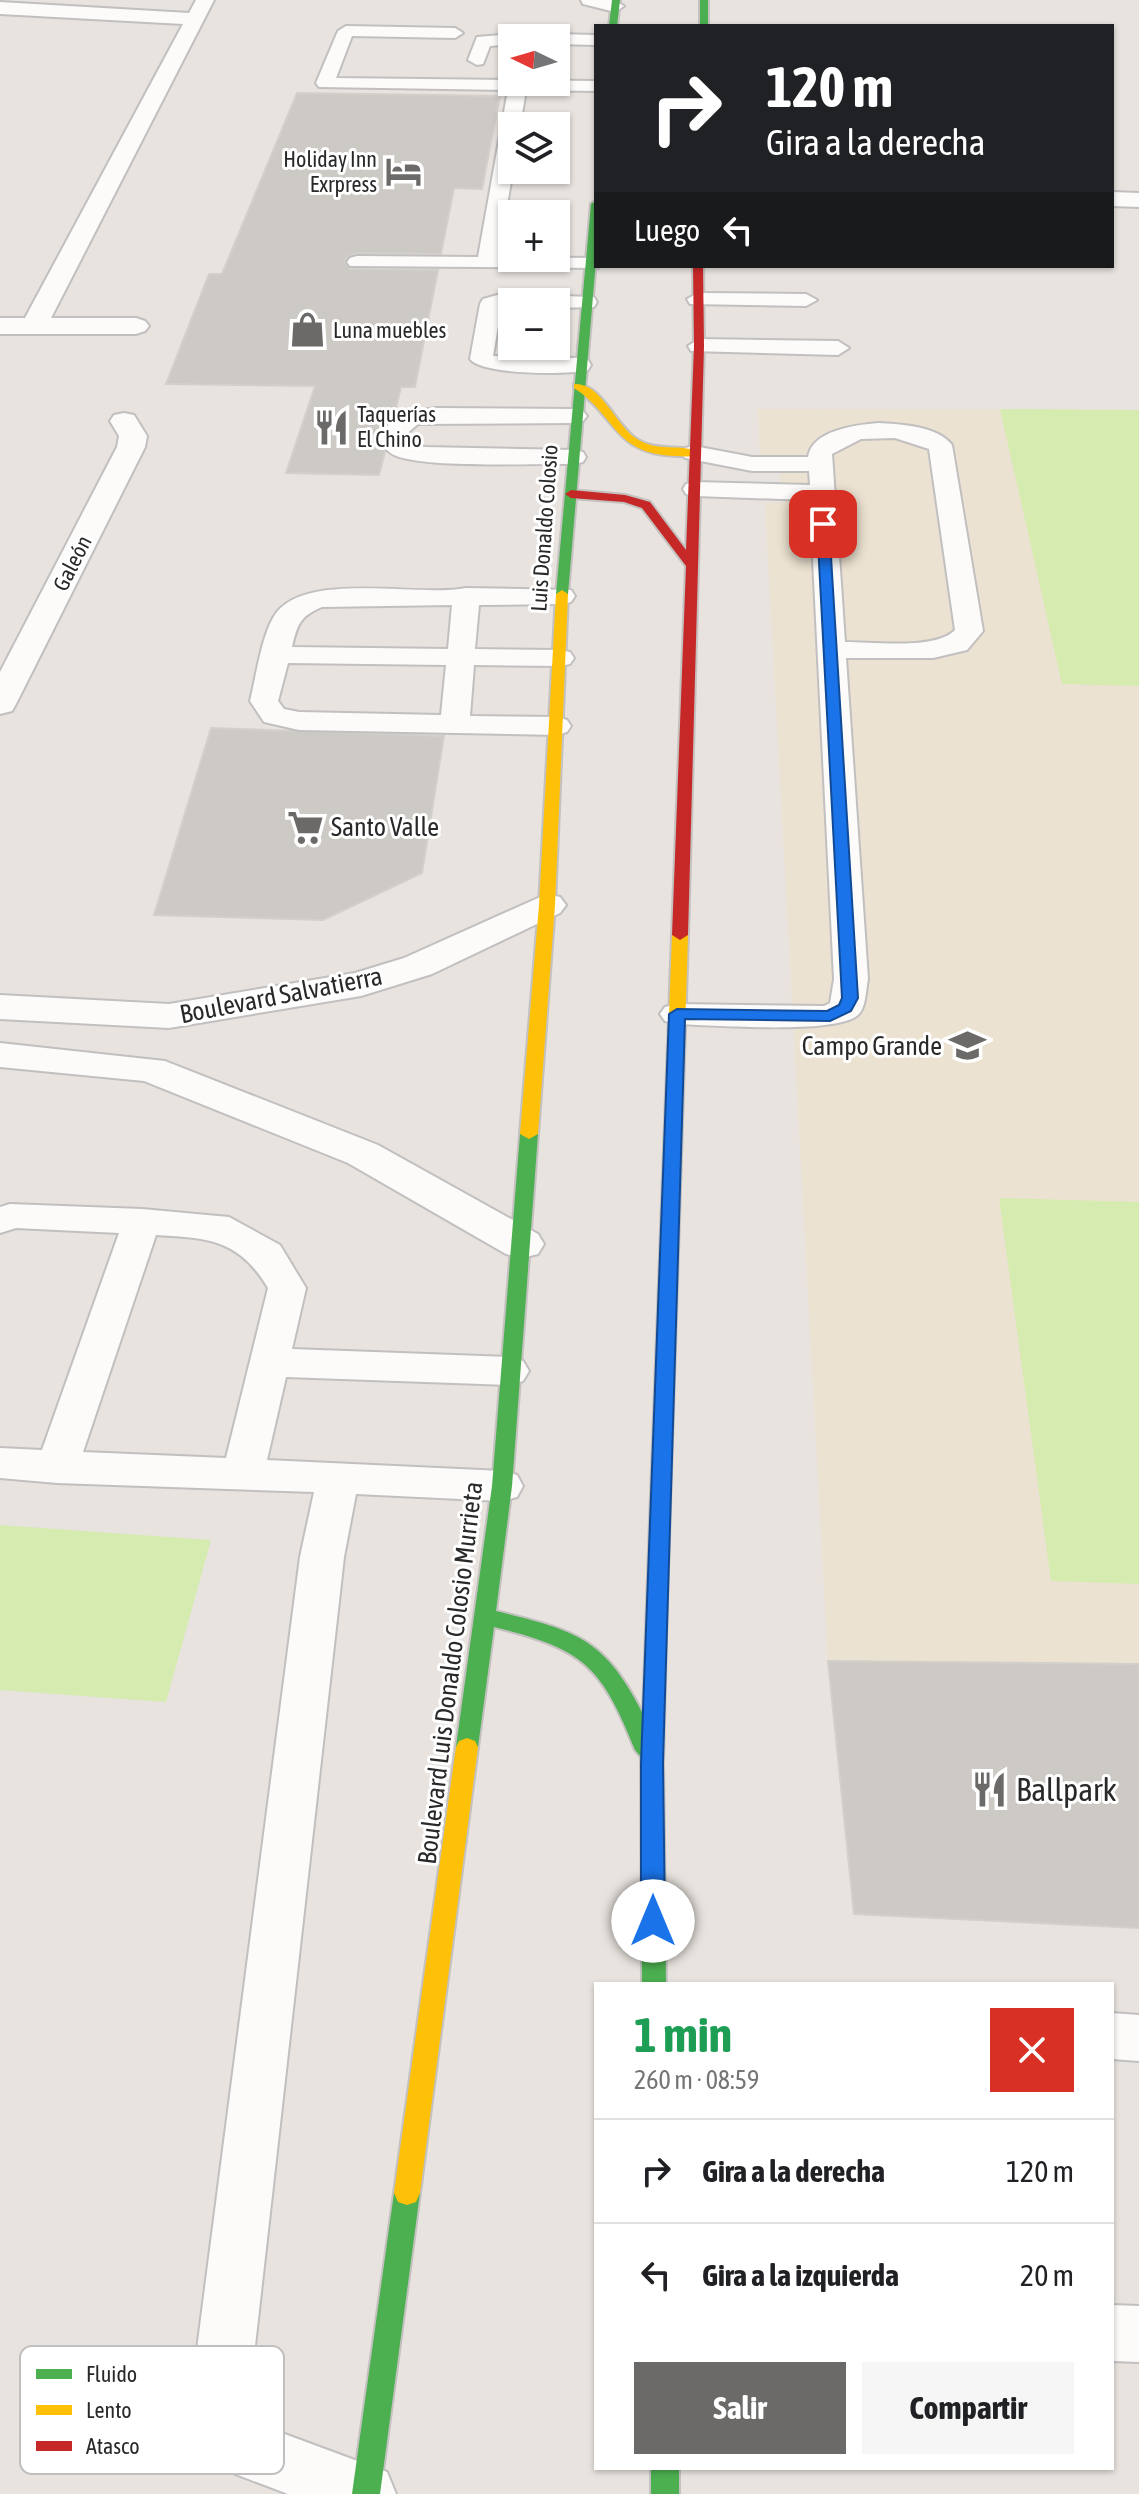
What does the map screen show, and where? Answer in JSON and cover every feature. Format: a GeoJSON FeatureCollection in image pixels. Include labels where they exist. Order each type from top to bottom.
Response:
{"type":"FeatureCollection","features":[{"type":"Feature","properties":{"kind":"main road"},"geometry":{"type":"LineString","coordinates":[[704,0],[704,24]]}},
{"type":"Feature","properties":{"kind":"main road"},"geometry":{"type":"LineString","coordinates":[[613,24],[615,3]]}},
{"type":"Feature","properties":{"kind":"main road","name":"Luis Donaldo Colosio"},"geometry":{"type":"LineString","coordinates":[[550,856],[562,596],[575,416],[594,228]]}},
{"type":"Feature","properties":{"kind":"main road"},"geometry":{"type":"LineString","coordinates":[[654,1982],[652,1763],[695,489],[698,268]]}},
{"type":"Feature","properties":{"kind":"main road"},"geometry":{"type":"LineString","coordinates":[[579,375],[635,445],[648,450],[694,453]]}},
{"type":"Feature","properties":{"kind":"main road"},"geometry":{"type":"LineString","coordinates":[[571,494],[625,499],[646,505],[692,566]]}},
{"type":"Feature","properties":{"kind":"main road","name":"Boulevard Luis Donaldo Colosio Murrieta"},"geometry":{"type":"LineString","coordinates":[[366,2493],[502,1486],[550,856]]}},
{"type":"Feature","properties":{"kind":"main road"},"geometry":{"type":"LineString","coordinates":[[485,1617],[558,1634],[593,1653],[619,1685],[652,1763]]}},
{"type":"Feature","properties":{"kind":"main road"},"geometry":{"type":"LineString","coordinates":[[665,2470],[665,2494]]}},
{"type":"Feature","properties":{"kind":"street"},"geometry":{"type":"LineString","coordinates":[[590,0],[615,3]]}},
{"type":"Feature","properties":{"kind":"street"},"geometry":{"type":"LineString","coordinates":[[3,13],[201,10],[34,326]]}},
{"type":"Feature","properties":{"kind":"street"},"geometry":{"type":"LineString","coordinates":[[1114,199],[1139,200]]}},
{"type":"Feature","properties":{"kind":"street"},"geometry":{"type":"LineString","coordinates":[[1114,220],[1139,221]]}},
{"type":"Feature","properties":{"kind":"street"},"geometry":{"type":"LineString","coordinates":[[0,326],[136,326]]}},
{"type":"Feature","properties":{"kind":"street","name":"Galeón"},"geometry":{"type":"LineString","coordinates":[[0,704],[131,447],[133,436],[124,421]]}},
{"type":"Feature","properties":{"kind":"street","name":"Boulevard Salvatierra"},"geometry":{"type":"LineString","coordinates":[[0,1007],[169,1016],[361,984],[418,966],[547,905]]}},
{"type":"Feature","properties":{"kind":"street"},"geometry":{"type":"LineString","coordinates":[[151,1070],[169,1016]]}},
{"type":"Feature","properties":{"kind":"street"},"geometry":{"type":"LineString","coordinates":[[0,1055],[151,1070],[363,1154],[522,1244]]}},
{"type":"Feature","properties":{"kind":"lane"},"geometry":{"type":"LineString","coordinates":[[455,33],[348,25],[342,58],[325,83],[498,85]]}},
{"type":"Feature","properties":{"kind":"lane"},"geometry":{"type":"LineString","coordinates":[[570,39],[594,40]]}},
{"type":"Feature","properties":{"kind":"lane"},"geometry":{"type":"LineString","coordinates":[[471,85],[469,60],[483,41],[498,40]]}},
{"type":"Feature","properties":{"kind":"lane"},"geometry":{"type":"LineString","coordinates":[[570,86],[594,86]]}},
{"type":"Feature","properties":{"kind":"lane"},"geometry":{"type":"LineString","coordinates":[[487,263],[516,96]]}},
{"type":"Feature","properties":{"kind":"lane"},"geometry":{"type":"LineString","coordinates":[[357,262],[591,264]]}},
{"type":"Feature","properties":{"kind":"lane"},"geometry":{"type":"LineString","coordinates":[[698,299],[806,300]]}},
{"type":"Feature","properties":{"kind":"lane"},"geometry":{"type":"LineString","coordinates":[[579,375],[489,363],[481,359],[491,304],[501,300],[586,302]]}},
{"type":"Feature","properties":{"kind":"lane"},"geometry":{"type":"LineString","coordinates":[[699,346],[838,348]]}},
{"type":"Feature","properties":{"kind":"lane"},"geometry":{"type":"LineString","coordinates":[[574,457],[424,454],[403,450],[394,444],[392,436],[400,424],[412,418],[436,415],[575,416]]}},
{"type":"Feature","properties":{"kind":"lane"},"geometry":{"type":"LineString","coordinates":[[677,1014],[830,1016],[846,1008],[851,979],[820,452],[830,440],[843,435],[906,433],[929,438],[940,445],[969,631],[957,644],[933,650],[832,650]]}},
{"type":"Feature","properties":{"kind":"lane"},"geometry":{"type":"LineString","coordinates":[[694,453],[752,464],[819,464]]}},
{"type":"Feature","properties":{"kind":"lane"},"geometry":{"type":"LineString","coordinates":[[695,489],[821,493]]}},
{"type":"Feature","properties":{"kind":"lane"},"geometry":{"type":"LineString","coordinates":[[455,723],[466,596]]}},
{"type":"Feature","properties":{"kind":"lane"},"geometry":{"type":"LineString","coordinates":[[557,726],[299,721],[274,716],[264,701],[285,620],[298,607],[318,599],[562,596]]}},
{"type":"Feature","properties":{"kind":"lane"},"geometry":{"type":"LineString","coordinates":[[276,655],[560,658]]}},
{"type":"Feature","properties":{"kind":"lane"},"geometry":{"type":"LineString","coordinates":[[0,1221],[10,1216],[216,1226],[267,1254],[287,1288],[243,1474]]}},
{"type":"Feature","properties":{"kind":"lane"},"geometry":{"type":"LineString","coordinates":[[57,1468],[142,1221]]}},
{"type":"Feature","properties":{"kind":"lane"},"geometry":{"type":"LineString","coordinates":[[268,1362],[509,1371]]}},
{"type":"Feature","properties":{"kind":"lane"},"geometry":{"type":"LineString","coordinates":[[0,1463],[502,1486]]}},
{"type":"Feature","properties":{"kind":"lane"},"geometry":{"type":"LineString","coordinates":[[226,2346],[322,1557],[338,1478]]}},
{"type":"Feature","properties":{"kind":"lane"},"geometry":{"type":"LineString","coordinates":[[1114,2036],[1139,2038]]}},
{"type":"Feature","properties":{"kind":"lane"},"geometry":{"type":"LineString","coordinates":[[1114,2333],[1139,2334]]}},
{"type":"Feature","properties":{"kind":"lane"},"geometry":{"type":"LineString","coordinates":[[284,2463],[366,2493]]}},
{"type":"Feature","properties":{"kind":"shaded area","name":"Campo Grande"},"geometry":{"type":"Polygon","coordinates":[[[758,409],[1139,410],[1139,1664],[828,1661],[765,503],[782,503],[779,459],[760,455],[758,409]]]}},
{"type":"Feature","properties":{"kind":"green space"},"geometry":{"type":"Polygon","coordinates":[[[1000,409],[1139,410],[1139,686],[1062,684],[1000,409]]]}},
{"type":"Feature","properties":{"kind":"green space"},"geometry":{"type":"Polygon","coordinates":[[[999,1198],[1139,1202],[1139,1584],[1051,1581],[999,1198]]]}},
{"type":"Feature","properties":{"kind":"green space"},"geometry":{"type":"Polygon","coordinates":[[[0,1525],[211,1540],[166,1702],[0,1690],[0,1525]]]}},
{"type":"Feature","properties":{"kind":"building"},"geometry":{"type":"Polygon","coordinates":[[[297,93],[500,96],[482,189],[454,188],[441,254],[357,253],[348,256],[344,262],[350,269],[438,270],[415,387],[401,387],[394,416],[378,434],[385,452],[379,475],[286,473],[315,386],[166,384],[209,274],[222,274],[297,93]]]}},
{"type":"Feature","properties":{"kind":"building","name":"Santo Valle"},"geometry":{"type":"Polygon","coordinates":[[[211,728],[444,736],[422,873],[323,920],[154,915],[211,728]]]}},
{"type":"Feature","properties":{"kind":"building","name":"Ballpark"},"geometry":{"type":"Polygon","coordinates":[[[828,1661],[1139,1664],[1139,1928],[854,1914],[828,1661]]]}},
{"type":"Feature","properties":{"kind":"traffic: fast"},"geometry":{"type":"LineString","coordinates":[[613,24],[616,0]]}},
{"type":"Feature","properties":{"kind":"traffic: fast"},"geometry":{"type":"LineString","coordinates":[[704,0],[704,24]]}},
{"type":"Feature","properties":{"kind":"traffic: fast"},"geometry":{"type":"LineString","coordinates":[[562,594],[594,227]]}},
{"type":"Feature","properties":{"kind":"traffic: fast"},"geometry":{"type":"LineString","coordinates":[[467,1747],[502,1486],[529,1134]]}},
{"type":"Feature","properties":{"kind":"traffic: fast"},"geometry":{"type":"LineString","coordinates":[[654,1982],[652,1763],[657,1601]]}},
{"type":"Feature","properties":{"kind":"traffic: fast"},"geometry":{"type":"LineString","coordinates":[[485,1617],[549,1634],[590,1654],[606,1669],[619,1690],[646,1750]]}},
{"type":"Feature","properties":{"kind":"traffic: fast"},"geometry":{"type":"LineString","coordinates":[[366,2494],[407,2193]]}},
{"type":"Feature","properties":{"kind":"traffic: fast"},"geometry":{"type":"LineString","coordinates":[[665,2470],[665,2494]]}},
{"type":"Feature","properties":{"kind":"traffic: slow"},"geometry":{"type":"LineString","coordinates":[[578,386],[596,400],[633,442],[655,451],[694,453]]}},
{"type":"Feature","properties":{"kind":"traffic: slow"},"geometry":{"type":"LineString","coordinates":[[529,1134],[547,905],[562,594]]}},
{"type":"Feature","properties":{"kind":"traffic: slow"},"geometry":{"type":"LineString","coordinates":[[657,1601],[680,935]]}},
{"type":"Feature","properties":{"kind":"traffic: slow"},"geometry":{"type":"LineString","coordinates":[[407,2193],[467,1747]]}},
{"type":"Feature","properties":{"kind":"traffic: jam"},"geometry":{"type":"LineString","coordinates":[[680,935],[699,346],[698,268]]}},
{"type":"Feature","properties":{"kind":"traffic: jam"},"geometry":{"type":"LineString","coordinates":[[571,494],[625,499],[646,505],[692,566]]}},
{"type":"Feature","properties":{"kind":"place","name":"Holiday Inn Exrpress"},"geometry":{"type":"Point","coordinates":[403,172]}},
{"type":"Feature","properties":{"kind":"place","name":"Luna muebles"},"geometry":{"type":"Point","coordinates":[307,330]}},
{"type":"Feature","properties":{"kind":"place","name":"Taquerías El Chino"},"geometry":{"type":"Point","coordinates":[331,427]}},
{"type":"Feature","properties":{"kind":"place","name":"Santo Valle"},"geometry":{"type":"Point","coordinates":[305,827]}},
{"type":"Feature","properties":{"kind":"place","name":"Campo Grande"},"geometry":{"type":"Point","coordinates":[968,1046]}},
{"type":"Feature","properties":{"kind":"place","name":"Ballpark"},"geometry":{"type":"Point","coordinates":[990,1789]}},
{"type":"Feature","properties":{"kind":"route"},"geometry":{"type":"LineString","coordinates":[[653,1921],[652,1763],[677,1014],[830,1016],[846,1008],[850,998],[823,524]]}}]}
